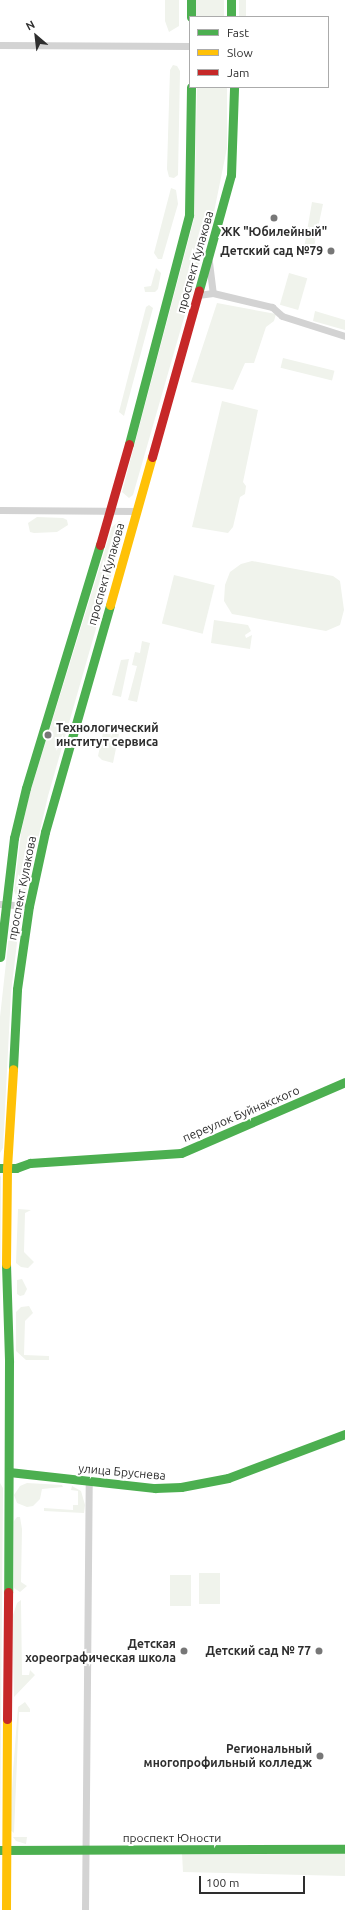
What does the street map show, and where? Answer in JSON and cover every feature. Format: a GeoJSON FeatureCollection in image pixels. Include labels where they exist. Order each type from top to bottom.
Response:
{"type":"FeatureCollection","features":[{"type":"Feature","properties":{"kind":"main road"},"geometry":{"type":"LineString","coordinates":[[191,0],[191,16]]}},
{"type":"Feature","properties":{"kind":"main road"},"geometry":{"type":"LineString","coordinates":[[231,0],[232,16]]}},
{"type":"Feature","properties":{"kind":"main road","name":"проспект Кулакова"},"geometry":{"type":"LineString","coordinates":[[0,957],[3,904],[14,838],[31,771],[111,512],[189,215],[191,88]]}},
{"type":"Feature","properties":{"kind":"main road","name":"проспект Кулакова"},"geometry":{"type":"LineString","coordinates":[[6,1910],[3,1850],[4,1168],[15,1012],[29,906],[46,828],[209,258],[231,175],[234,142],[234,88]]}},
{"type":"Feature","properties":{"kind":"main road","name":"переулок Буйнакского"},"geometry":{"type":"LineString","coordinates":[[4,1168],[30,1163],[181,1153],[345,1082]]}},
{"type":"Feature","properties":{"kind":"main road","name":"улица Бруснева"},"geometry":{"type":"LineString","coordinates":[[4,1472],[169,1489],[203,1484],[273,1462],[345,1434]]}},
{"type":"Feature","properties":{"kind":"main road","name":"проспект Юности"},"geometry":{"type":"LineString","coordinates":[[3,1850],[345,1849]]}},
{"type":"Feature","properties":{"kind":"street"},"geometry":{"type":"LineString","coordinates":[[0,45],[189,46]]}},
{"type":"Feature","properties":{"kind":"street"},"geometry":{"type":"LineString","coordinates":[[209,258],[213,293]]}},
{"type":"Feature","properties":{"kind":"street"},"geometry":{"type":"LineString","coordinates":[[198,295],[213,293],[272,307],[282,316],[345,336]]}},
{"type":"Feature","properties":{"kind":"street"},"geometry":{"type":"LineString","coordinates":[[0,510],[136,511]]}},
{"type":"Feature","properties":{"kind":"street"},"geometry":{"type":"LineString","coordinates":[[3,904],[29,906]]}},
{"type":"Feature","properties":{"kind":"street"},"geometry":{"type":"LineString","coordinates":[[84,1910],[89,1481]]}},
{"type":"Feature","properties":{"kind":"shaded area"},"geometry":{"type":"Polygon","coordinates":[[[165,0],[179,0],[179,26],[169,32],[165,21],[165,0]]]}},
{"type":"Feature","properties":{"kind":"shaded area"},"geometry":{"type":"Polygon","coordinates":[[[195,0],[224,0],[224,16],[195,16],[195,0]]]}},
{"type":"Feature","properties":{"kind":"shaded area"},"geometry":{"type":"Polygon","coordinates":[[[239,0],[246,0],[246,16],[239,16],[239,0]]]}},
{"type":"Feature","properties":{"kind":"shaded area"},"geometry":{"type":"Polygon","coordinates":[[[173,65],[177,66],[180,71],[178,175],[174,178],[169,177],[167,169],[170,70],[173,65]]]}},
{"type":"Feature","properties":{"kind":"shaded area"},"geometry":{"type":"Polygon","coordinates":[[[197,88],[227,88],[227,148],[213,217],[133,495],[129,498],[122,492],[194,219],[197,88]]]}},
{"type":"Feature","properties":{"kind":"shaded area"},"geometry":{"type":"Polygon","coordinates":[[[171,188],[176,190],[178,204],[162,259],[158,259],[154,253],[171,188]]]}},
{"type":"Feature","properties":{"kind":"shaded area"},"geometry":{"type":"Polygon","coordinates":[[[312,202],[323,204],[312,256],[303,254],[312,202]]]}},
{"type":"Feature","properties":{"kind":"shaded area"},"geometry":{"type":"Polygon","coordinates":[[[156,268],[161,273],[158,289],[155,292],[145,292],[144,287],[151,286],[156,268]]]}},
{"type":"Feature","properties":{"kind":"shaded area"},"geometry":{"type":"Polygon","coordinates":[[[289,273],[307,278],[298,310],[280,305],[289,273]]]}},
{"type":"Feature","properties":{"kind":"shaded area"},"geometry":{"type":"Polygon","coordinates":[[[217,303],[276,314],[274,321],[266,327],[254,363],[245,363],[233,390],[191,382],[217,303]]]}},
{"type":"Feature","properties":{"kind":"shaded area"},"geometry":{"type":"Polygon","coordinates":[[[149,305],[153,308],[124,416],[119,412],[146,307],[149,305]]]}},
{"type":"Feature","properties":{"kind":"shaded area"},"geometry":{"type":"Polygon","coordinates":[[[315,311],[345,320],[345,330],[313,321],[315,311]]]}},
{"type":"Feature","properties":{"kind":"shaded area"},"geometry":{"type":"Polygon","coordinates":[[[283,358],[334,371],[332,381],[281,368],[283,358]]]}},
{"type":"Feature","properties":{"kind":"shaded area"},"geometry":{"type":"Polygon","coordinates":[[[222,401],[258,410],[243,482],[246,486],[245,494],[240,497],[233,527],[228,533],[192,527],[222,401]]]}},
{"type":"Feature","properties":{"kind":"shaded area"},"geometry":{"type":"Polygon","coordinates":[[[37,517],[63,518],[67,520],[68,525],[57,532],[30,532],[28,523],[37,517]]]}},
{"type":"Feature","properties":{"kind":"shaded area"},"geometry":{"type":"Polygon","coordinates":[[[119,521],[123,523],[124,531],[48,796],[25,895],[18,899],[14,891],[21,833],[29,796],[112,527],[119,521]]]}},
{"type":"Feature","properties":{"kind":"shaded area"},"geometry":{"type":"Polygon","coordinates":[[[252,561],[333,576],[340,581],[344,610],[340,625],[326,631],[232,614],[224,601],[225,585],[230,572],[241,564],[252,561]]]}},
{"type":"Feature","properties":{"kind":"shaded area"},"geometry":{"type":"Polygon","coordinates":[[[174,575],[215,585],[203,634],[162,624],[174,575]]]}},
{"type":"Feature","properties":{"kind":"shaded area"},"geometry":{"type":"Polygon","coordinates":[[[214,620],[248,625],[251,631],[245,635],[246,638],[252,635],[250,649],[211,643],[214,620]]]}},
{"type":"Feature","properties":{"kind":"shaded area"},"geometry":{"type":"Polygon","coordinates":[[[142,641],[150,643],[137,702],[128,700],[137,666],[132,665],[135,652],[140,653],[142,641]]]}},
{"type":"Feature","properties":{"kind":"shaded area"},"geometry":{"type":"Polygon","coordinates":[[[129,659],[121,697],[112,695],[121,660],[129,659]]]}},
{"type":"Feature","properties":{"kind":"shaded area"},"geometry":{"type":"Polygon","coordinates":[[[109,726],[120,729],[113,763],[102,760],[98,756],[104,728],[109,726]]]}},
{"type":"Feature","properties":{"kind":"shaded area"},"geometry":{"type":"Polygon","coordinates":[[[15,923],[19,926],[11,993],[3,1148],[0,1153],[0,1017],[10,926],[15,923]]]}},
{"type":"Feature","properties":{"kind":"shaded area"},"geometry":{"type":"Polygon","coordinates":[[[0,1175],[1,1177],[0,1335],[0,1175]]]}},
{"type":"Feature","properties":{"kind":"shaded area"},"geometry":{"type":"Polygon","coordinates":[[[18,1209],[31,1210],[25,1213],[24,1252],[34,1262],[28,1268],[21,1267],[16,1263],[18,1209]]]}},
{"type":"Feature","properties":{"kind":"shaded area"},"geometry":{"type":"Polygon","coordinates":[[[22,1279],[27,1289],[24,1295],[20,1296],[17,1294],[17,1280],[22,1279]]]}},
{"type":"Feature","properties":{"kind":"shaded area"},"geometry":{"type":"Polygon","coordinates":[[[29,1306],[33,1313],[25,1321],[24,1355],[49,1356],[49,1360],[26,1360],[16,1351],[16,1312],[21,1307],[29,1306]]]}},
{"type":"Feature","properties":{"kind":"shaded area"},"geometry":{"type":"Polygon","coordinates":[[[0,1483],[3,1488],[0,1839],[0,1483]]]}},
{"type":"Feature","properties":{"kind":"shaded area"},"geometry":{"type":"Polygon","coordinates":[[[27,1483],[62,1485],[63,1487],[42,1489],[40,1499],[33,1506],[27,1507],[17,1503],[14,1495],[20,1486],[27,1483]]]}},
{"type":"Feature","properties":{"kind":"shaded area"},"geometry":{"type":"Polygon","coordinates":[[[72,1486],[81,1491],[85,1505],[84,1513],[44,1511],[44,1508],[73,1510],[73,1505],[78,1505],[78,1491],[71,1490],[72,1486]]]}},
{"type":"Feature","properties":{"kind":"shaded area"},"geometry":{"type":"Polygon","coordinates":[[[17,1517],[20,1517],[22,1529],[21,1582],[27,1586],[20,1592],[14,1588],[14,1521],[17,1517]]]}},
{"type":"Feature","properties":{"kind":"shaded area"},"geometry":{"type":"Polygon","coordinates":[[[199,1573],[220,1573],[220,1604],[199,1604],[199,1573]]]}},
{"type":"Feature","properties":{"kind":"shaded area"},"geometry":{"type":"Polygon","coordinates":[[[170,1575],[191,1575],[191,1606],[170,1606],[170,1575]]]}},
{"type":"Feature","properties":{"kind":"shaded area"},"geometry":{"type":"Polygon","coordinates":[[[21,1600],[22,1675],[29,1675],[30,1670],[35,1675],[14,1697],[12,1618],[17,1603],[21,1600]]]}},
{"type":"Feature","properties":{"kind":"shaded area"},"geometry":{"type":"Polygon","coordinates":[[[25,1702],[30,1709],[30,1712],[19,1712],[14,1833],[10,1830],[18,1707],[25,1702]]]}},
{"type":"Feature","properties":{"kind":"shaded area"},"geometry":{"type":"Polygon","coordinates":[[[13,1837],[27,1837],[26,1844],[16,1841],[13,1837]]]}},
{"type":"Feature","properties":{"kind":"shaded area"},"geometry":{"type":"Polygon","coordinates":[[[182,1853],[345,1853],[345,1876],[183,1872],[182,1853]]]}},
{"type":"Feature","properties":{"kind":"traffic: fast"},"geometry":{"type":"LineString","coordinates":[[191,0],[191,16]]}},
{"type":"Feature","properties":{"kind":"traffic: fast"},"geometry":{"type":"LineString","coordinates":[[231,0],[231,16]]}},
{"type":"Feature","properties":{"kind":"traffic: fast"},"geometry":{"type":"LineString","coordinates":[[129,444],[189,215],[191,88]]}},
{"type":"Feature","properties":{"kind":"traffic: fast"},"geometry":{"type":"LineString","coordinates":[[199,290],[231,175],[234,88]]}},
{"type":"Feature","properties":{"kind":"traffic: fast"},"geometry":{"type":"LineString","coordinates":[[0,957],[14,838],[26,788],[100,545]]}},
{"type":"Feature","properties":{"kind":"traffic: fast"},"geometry":{"type":"LineString","coordinates":[[13,1069],[17,989],[29,906],[45,832],[110,605]]}},
{"type":"Feature","properties":{"kind":"traffic: fast"},"geometry":{"type":"LineString","coordinates":[[0,1168],[16,1168],[30,1163],[181,1153],[345,1082]]}},
{"type":"Feature","properties":{"kind":"traffic: fast"},"geometry":{"type":"LineString","coordinates":[[6,1264],[9,1362],[8,1592]]}},
{"type":"Feature","properties":{"kind":"traffic: fast"},"geometry":{"type":"LineString","coordinates":[[9,1472],[155,1488],[181,1487],[228,1478],[345,1434]]}},
{"type":"Feature","properties":{"kind":"traffic: fast"},"geometry":{"type":"LineString","coordinates":[[0,1850],[345,1849]]}},
{"type":"Feature","properties":{"kind":"traffic: slow"},"geometry":{"type":"LineString","coordinates":[[110,605],[152,457]]}},
{"type":"Feature","properties":{"kind":"traffic: slow"},"geometry":{"type":"LineString","coordinates":[[6,1264],[7,1168],[13,1069]]}},
{"type":"Feature","properties":{"kind":"traffic: slow"},"geometry":{"type":"LineString","coordinates":[[6,1910],[7,1719]]}},
{"type":"Feature","properties":{"kind":"traffic: jam"},"geometry":{"type":"LineString","coordinates":[[152,457],[199,290]]}},
{"type":"Feature","properties":{"kind":"traffic: jam"},"geometry":{"type":"LineString","coordinates":[[100,545],[129,444]]}},
{"type":"Feature","properties":{"kind":"traffic: jam"},"geometry":{"type":"LineString","coordinates":[[7,1719],[8,1592]]}},
{"type":"Feature","properties":{"kind":"place","name":"ЖК \"Юбилейный\""},"geometry":{"type":"Point","coordinates":[274,218]}},
{"type":"Feature","properties":{"kind":"place","name":"Детский сад №79"},"geometry":{"type":"Point","coordinates":[331,251]}},
{"type":"Feature","properties":{"kind":"place","name":"Технологический институт сервиса"},"geometry":{"type":"Point","coordinates":[48,735]}},
{"type":"Feature","properties":{"kind":"place","name":"Детская хореографическая школа"},"geometry":{"type":"Point","coordinates":[184,1651]}},
{"type":"Feature","properties":{"kind":"place","name":"Детский сад № 77"},"geometry":{"type":"Point","coordinates":[319,1651]}},
{"type":"Feature","properties":{"kind":"place","name":"Региональный многопрофильный колледж"},"geometry":{"type":"Point","coordinates":[320,1756]}}]}
